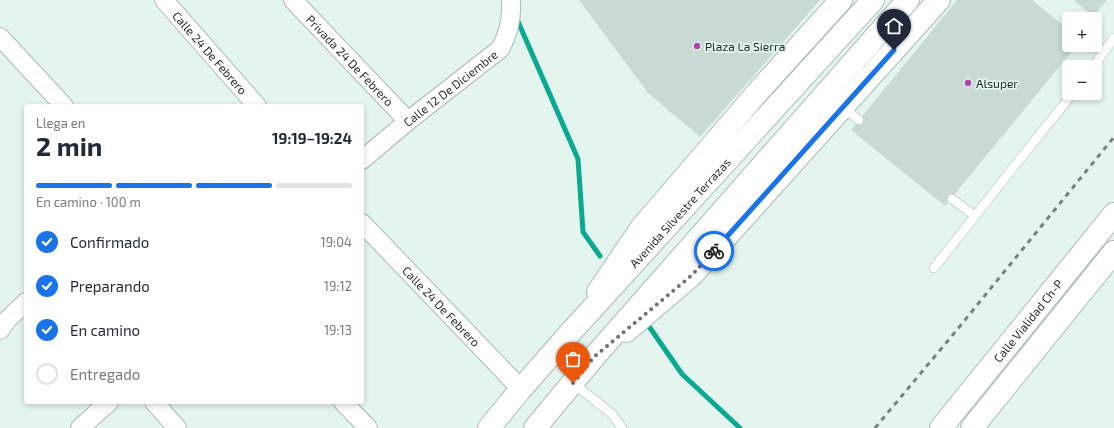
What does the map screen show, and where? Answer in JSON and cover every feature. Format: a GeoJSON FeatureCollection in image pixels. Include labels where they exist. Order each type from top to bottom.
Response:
{"type":"FeatureCollection","features":[{"type":"Feature","properties":{"kind":"main road"},"geometry":{"type":"LineString","coordinates":[[570,333],[642,227],[758,92],[841,0]]}},
{"type":"Feature","properties":{"kind":"main road","name":"Avenida Silvestre Terrazas"},"geometry":{"type":"LineString","coordinates":[[489,428],[570,333],[873,0]]}},
{"type":"Feature","properties":{"kind":"main road"},"geometry":{"type":"LineString","coordinates":[[535,428],[594,357],[908,0]]}},
{"type":"Feature","properties":{"kind":"main road"},"geometry":{"type":"LineString","coordinates":[[594,357],[692,275],[851,114],[939,0]]}},
{"type":"Feature","properties":{"kind":"main road","name":"Calle Vialidad Ch-P"},"geometry":{"type":"LineString","coordinates":[[943,427],[1114,214]]}},
{"type":"Feature","properties":{"kind":"main road","name":"Calle Vialidad Ch-P"},"geometry":{"type":"LineString","coordinates":[[972,428],[1114,252]]}},
{"type":"Feature","properties":{"kind":"street","name":"Calle 24 De Febrero"},"geometry":{"type":"LineString","coordinates":[[164,0],[255,104]]}},
{"type":"Feature","properties":{"kind":"street","name":"Privada 24 De Febrero"},"geometry":{"type":"LineString","coordinates":[[293,0],[408,121]]}},
{"type":"Feature","properties":{"kind":"street","name":"Calle 12 De Diciembre"},"geometry":{"type":"LineString","coordinates":[[364,158],[408,121],[500,49],[506,38],[509,27],[511,0]]}},
{"type":"Feature","properties":{"kind":"street"},"geometry":{"type":"LineString","coordinates":[[0,37],[62,104]]}},
{"type":"Feature","properties":{"kind":"street","name":"Calle 24 De Febrero"},"geometry":{"type":"LineString","coordinates":[[364,225],[521,389]]}},
{"type":"Feature","properties":{"kind":"street"},"geometry":{"type":"LineString","coordinates":[[0,330],[7,320],[24,304]]}},
{"type":"Feature","properties":{"kind":"street"},"geometry":{"type":"LineString","coordinates":[[80,428],[107,404]]}},
{"type":"Feature","properties":{"kind":"street"},"geometry":{"type":"LineString","coordinates":[[156,404],[178,428]]}},
{"type":"Feature","properties":{"kind":"street"},"geometry":{"type":"LineString","coordinates":[[345,404],[368,428]]}},
{"type":"Feature","properties":{"kind":"lane"},"geometry":{"type":"LineString","coordinates":[[1098,60],[1114,38]]}},
{"type":"Feature","properties":{"kind":"lane"},"geometry":{"type":"LineString","coordinates":[[934,268],[1067,100]]}},
{"type":"Feature","properties":{"kind":"lane"},"geometry":{"type":"LineString","coordinates":[[952,199],[975,216]]}},
{"type":"Feature","properties":{"kind":"lane"},"geometry":{"type":"LineString","coordinates":[[573,383],[612,414],[622,428]]}},
{"type":"Feature","properties":{"kind":"building","name":"Plaza La Sierra"},"geometry":{"type":"Polygon","coordinates":[[[579,0],[820,0],[700,137],[648,93],[579,0]]]}},
{"type":"Feature","properties":{"kind":"building","name":"Alsuper"},"geometry":{"type":"Polygon","coordinates":[[[957,0],[1032,0],[1062,24],[1062,52],[1071,52],[1065,60],[1062,60],[1062,63],[945,206],[851,130],[957,0]]]}},
{"type":"Feature","properties":{"kind":"building"},"geometry":{"type":"Polygon","coordinates":[[[1073,0],[1107,0],[1096,12],[1088,12],[1073,0]]]}},
{"type":"Feature","properties":{"kind":"waterway"},"geometry":{"type":"LineString","coordinates":[[516,17],[578,159],[583,232],[600,256]]}},
{"type":"Feature","properties":{"kind":"waterway"},"geometry":{"type":"LineString","coordinates":[[648,325],[682,374],[740,428]]}},
{"type":"Feature","properties":{"kind":"railway"},"geometry":{"type":"LineString","coordinates":[[875,428],[1114,137]]}},
{"type":"Feature","properties":{"kind":"way so far"},"geometry":{"type":"LineString","coordinates":[[573,383],[594,357],[692,275],[714,251]]}},
{"type":"Feature","properties":{"kind":"place","name":"Plaza La Sierra"},"geometry":{"type":"Point","coordinates":[697,46]}},
{"type":"Feature","properties":{"kind":"place","name":"Alsuper"},"geometry":{"type":"Point","coordinates":[968,83]}},
{"type":"Feature","properties":{"kind":"route"},"geometry":{"type":"LineString","coordinates":[[714,251],[894,50]]}}]}
